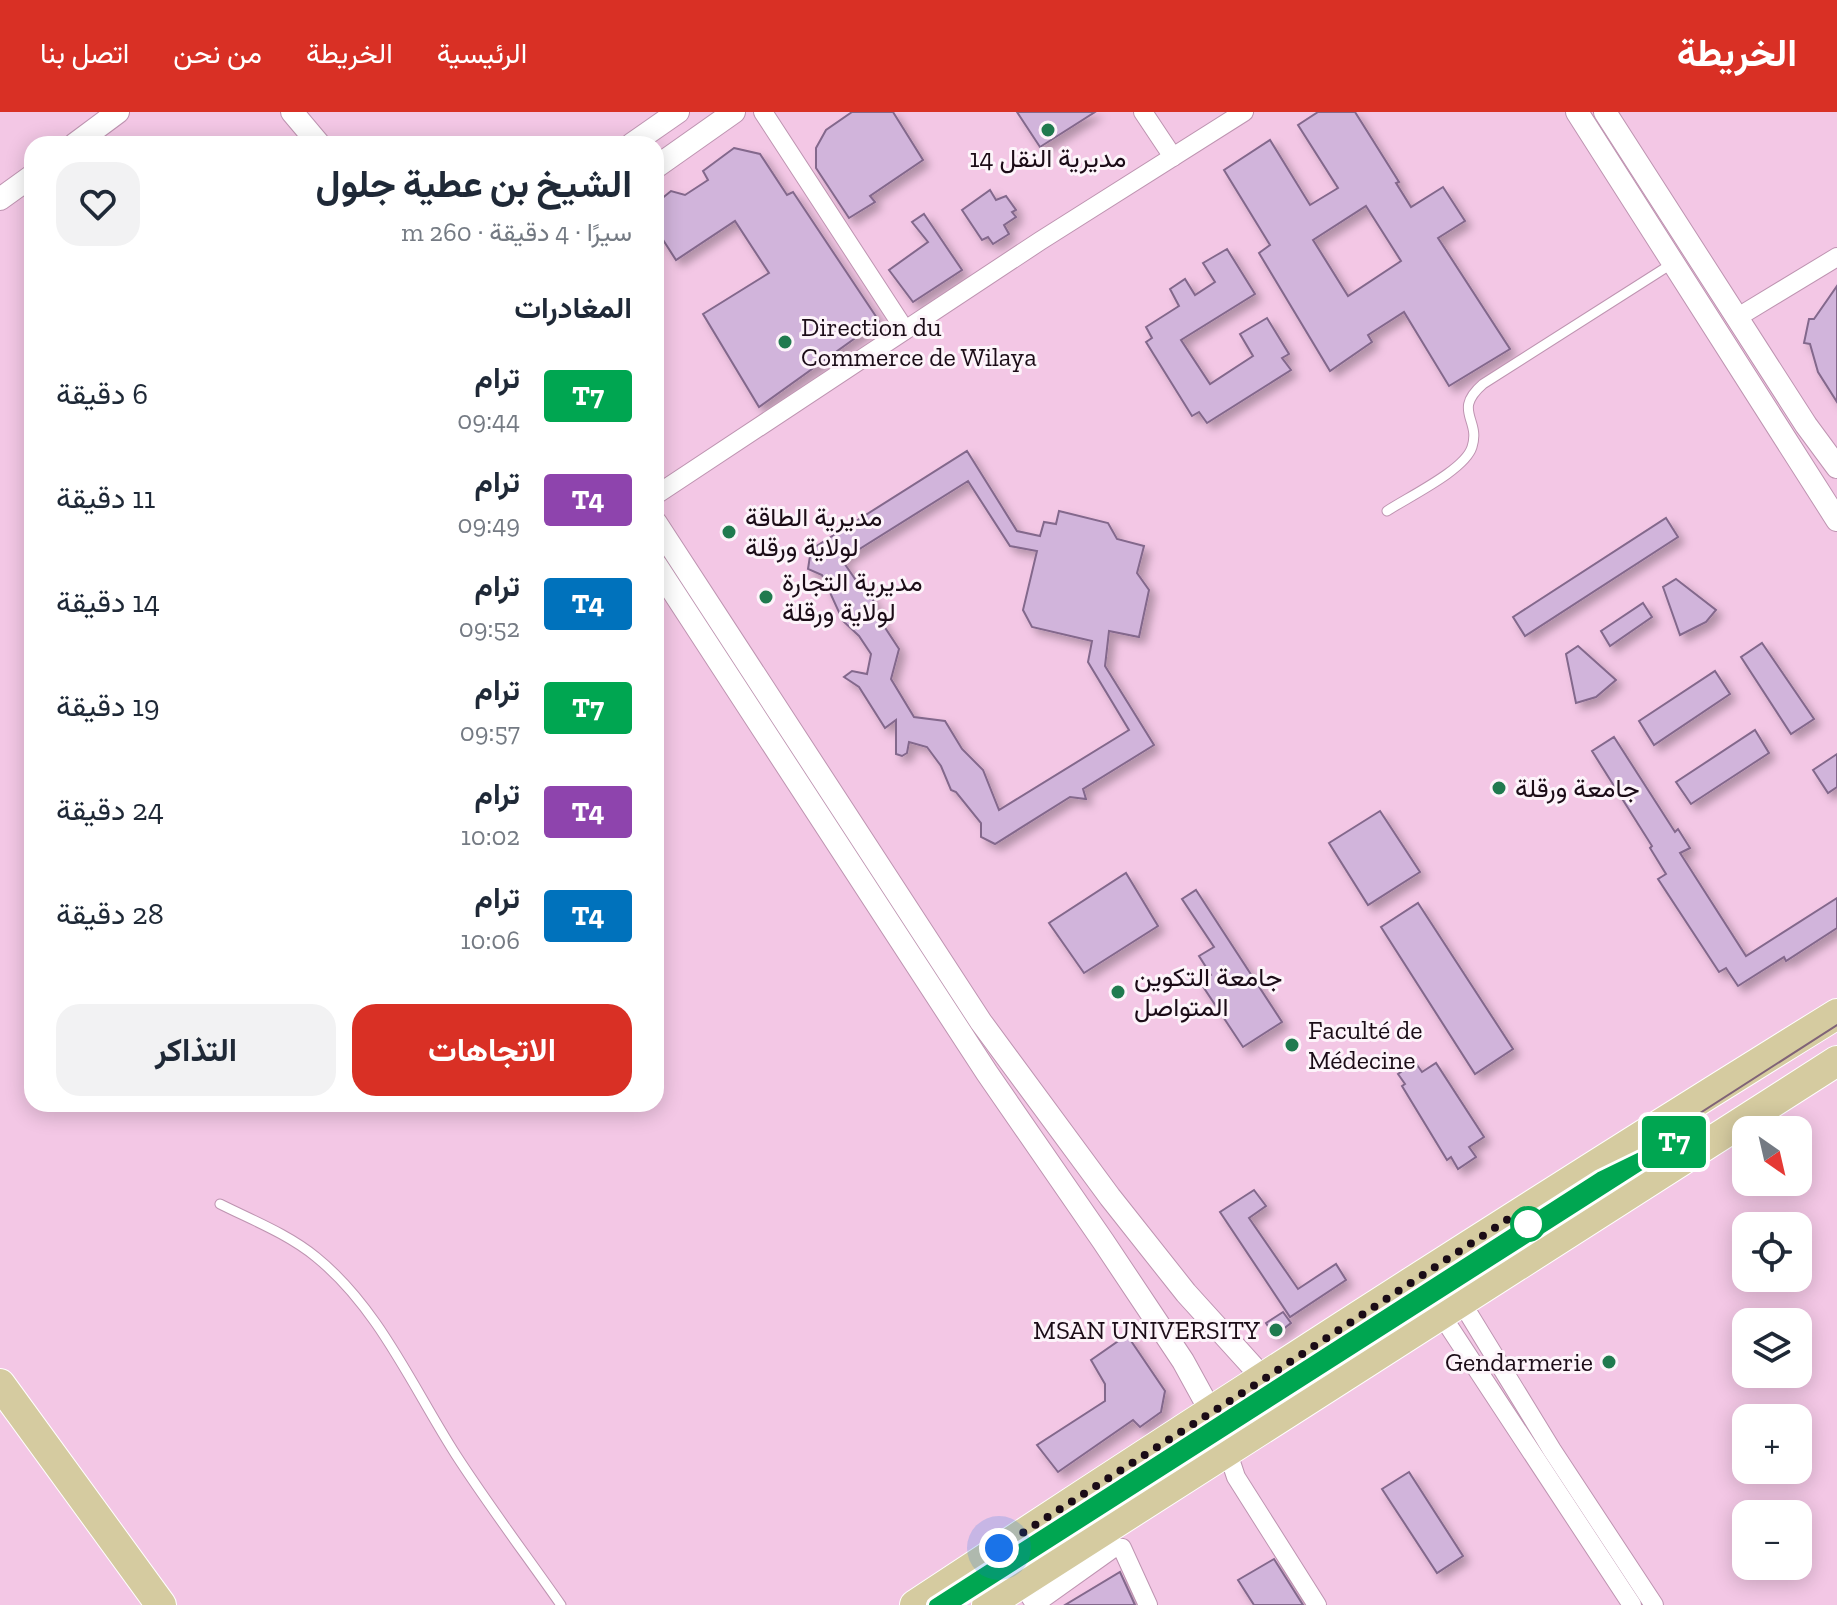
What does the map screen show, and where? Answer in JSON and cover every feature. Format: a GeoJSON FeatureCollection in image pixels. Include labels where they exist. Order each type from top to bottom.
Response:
{"type":"FeatureCollection","features":[{"type":"Feature","properties":{"kind":"main road"},"geometry":{"type":"LineString","coordinates":[[915,1605],[1491,1230],[1837,1014]]}},
{"type":"Feature","properties":{"kind":"main road"},"geometry":{"type":"LineString","coordinates":[[987,1605],[1030,1597],[1292,1410],[1454,1318],[1837,1061]]}},
{"type":"Feature","properties":{"kind":"main road"},"geometry":{"type":"LineString","coordinates":[[0,1384],[161,1605]]}},
{"type":"Feature","properties":{"kind":"main road"},"geometry":{"type":"LineString","coordinates":[[0,1418],[136,1605]]}},
{"type":"Feature","properties":{"kind":"street"},"geometry":{"type":"LineString","coordinates":[[86,136],[118,112]]}},
{"type":"Feature","properties":{"kind":"street"},"geometry":{"type":"LineString","coordinates":[[292,112],[312,136]]}},
{"type":"Feature","properties":{"kind":"street"},"geometry":{"type":"LineString","coordinates":[[644,136],[678,112]]}},
{"type":"Feature","properties":{"kind":"street"},"geometry":{"type":"LineString","coordinates":[[664,161],[734,112]]}},
{"type":"Feature","properties":{"kind":"street"},"geometry":{"type":"LineString","coordinates":[[763,112],[905,330]]}},
{"type":"Feature","properties":{"kind":"street"},"geometry":{"type":"LineString","coordinates":[[1143,112],[1173,157]]}},
{"type":"Feature","properties":{"kind":"street"},"geometry":{"type":"LineString","coordinates":[[664,490],[1244,112]]}},
{"type":"Feature","properties":{"kind":"street"},"geometry":{"type":"LineString","coordinates":[[1577,112],[1837,520]]}},
{"type":"Feature","properties":{"kind":"street"},"geometry":{"type":"LineString","coordinates":[[1605,112],[1837,467]]}},
{"type":"Feature","properties":{"kind":"street"},"geometry":{"type":"LineString","coordinates":[[1613,169],[1634,156]]}},
{"type":"Feature","properties":{"kind":"street"},"geometry":{"type":"LineString","coordinates":[[0,199],[24,182]]}},
{"type":"Feature","properties":{"kind":"street"},"geometry":{"type":"LineString","coordinates":[[1738,317],[1837,257]]}},
{"type":"Feature","properties":{"kind":"street"},"geometry":{"type":"LineString","coordinates":[[1756,394],[1778,380]]}},
{"type":"Feature","properties":{"kind":"street"},"geometry":{"type":"LineString","coordinates":[[664,535],[981,1022],[1110,1197],[1186,1293],[1292,1410]]}},
{"type":"Feature","properties":{"kind":"street"},"geometry":{"type":"LineString","coordinates":[[664,577],[924,976],[1183,1361],[1211,1412],[1236,1477],[1317,1605]]}},
{"type":"Feature","properties":{"kind":"street"},"geometry":{"type":"LineString","coordinates":[[838,845],[857,832]]}},
{"type":"Feature","properties":{"kind":"street"},"geometry":{"type":"LineString","coordinates":[[924,976],[943,964]]}},
{"type":"Feature","properties":{"kind":"street"},"geometry":{"type":"LineString","coordinates":[[1454,1318],[1632,1605]]}},
{"type":"Feature","properties":{"kind":"street"},"geometry":{"type":"LineString","coordinates":[[1454,1318],[1552,1450],[1654,1605]]}},
{"type":"Feature","properties":{"kind":"street"},"geometry":{"type":"LineString","coordinates":[[1030,1597],[1115,1547],[1122,1548],[1127,1554],[1148,1605]]}},
{"type":"Feature","properties":{"kind":"lane"},"geometry":{"type":"LineString","coordinates":[[1387,511],[1463,463],[1474,439],[1468,403],[1472,394],[1483,384],[1673,263]]}},
{"type":"Feature","properties":{"kind":"lane"},"geometry":{"type":"LineString","coordinates":[[220,1204],[283,1235],[315,1256],[343,1282],[384,1334],[458,1457],[561,1605]]}},
{"type":"Feature","properties":{"kind":"building"},"geometry":{"type":"Polygon","coordinates":[[[852,112],[893,112],[923,160],[870,196],[875,202],[849,218],[816,168],[816,148],[826,130],[852,112]]]}},
{"type":"Feature","properties":{"kind":"building","name":"مديرية النقل 14"},"geometry":{"type":"Polygon","coordinates":[[[1017,112],[1095,112],[1040,147],[1017,112]]]}},
{"type":"Feature","properties":{"kind":"building"},"geometry":{"type":"Polygon","coordinates":[[[1318,112],[1355,112],[1411,207],[1443,187],[1465,221],[1438,238],[1510,349],[1449,386],[1404,312],[1368,335],[1372,342],[1330,371],[1259,253],[1270,245],[1224,170],[1270,140],[1310,205],[1338,188],[1298,125],[1318,112]],[[1366,206],[1313,240],[1348,296],[1401,261],[1366,206]]]}},
{"type":"Feature","properties":{"kind":"building"},"geometry":{"type":"Polygon","coordinates":[[[734,148],[760,154],[787,195],[793,192],[879,321],[759,407],[703,314],[769,273],[735,221],[676,260],[664,241],[664,197],[671,191],[685,195],[708,180],[703,171],[734,148]]]}},
{"type":"Feature","properties":{"kind":"building"},"geometry":{"type":"Polygon","coordinates":[[[990,190],[996,200],[1006,196],[1016,210],[1012,212],[1016,217],[1004,225],[1009,234],[993,244],[988,237],[982,240],[962,210],[990,190]]]}},
{"type":"Feature","properties":{"kind":"building"},"geometry":{"type":"Polygon","coordinates":[[[924,214],[962,270],[913,302],[889,270],[928,242],[912,222],[924,214]]]}},
{"type":"Feature","properties":{"kind":"building"},"geometry":{"type":"Polygon","coordinates":[[[1227,249],[1255,294],[1181,340],[1210,384],[1253,356],[1240,334],[1267,318],[1289,354],[1282,358],[1291,370],[1207,423],[1199,412],[1192,416],[1146,342],[1152,338],[1146,327],[1179,306],[1170,289],[1185,279],[1195,295],[1215,282],[1203,263],[1227,249]]]}},
{"type":"Feature","properties":{"kind":"building"},"geometry":{"type":"Polygon","coordinates":[[[1837,286],[1837,402],[1818,372],[1810,344],[1804,343],[1809,319],[1814,319],[1837,286]]]}},
{"type":"Feature","properties":{"kind":"building"},"geometry":{"type":"Polygon","coordinates":[[[967,451],[1017,531],[1040,536],[1044,522],[1056,524],[1059,511],[1108,523],[1117,539],[1144,546],[1137,573],[1149,590],[1139,637],[1109,631],[1105,666],[1154,745],[1083,789],[1086,799],[1070,797],[995,844],[981,837],[981,823],[951,790],[941,766],[927,747],[909,742],[907,753],[902,756],[896,754],[896,720],[885,728],[859,687],[844,677],[852,671],[867,674],[871,654],[859,636],[843,621],[822,575],[808,569],[810,556],[807,552],[967,451]],[[968,481],[842,560],[864,592],[871,595],[882,623],[899,649],[891,679],[914,717],[945,721],[962,749],[983,770],[999,810],[1129,730],[1088,662],[1092,641],[1032,627],[1023,610],[1037,551],[1010,546],[968,481]]]}},
{"type":"Feature","properties":{"kind":"building"},"geometry":{"type":"Polygon","coordinates":[[[1666,518],[1678,537],[1525,636],[1513,617],[1666,518]]]}},
{"type":"Feature","properties":{"kind":"building"},"geometry":{"type":"Polygon","coordinates":[[[1676,579],[1716,610],[1706,622],[1680,635],[1663,587],[1676,579]]]}},
{"type":"Feature","properties":{"kind":"building"},"geometry":{"type":"Polygon","coordinates":[[[1643,603],[1652,617],[1610,646],[1601,631],[1643,603]]]}},
{"type":"Feature","properties":{"kind":"building"},"geometry":{"type":"Polygon","coordinates":[[[1762,643],[1814,719],[1791,734],[1741,657],[1762,643]]]}},
{"type":"Feature","properties":{"kind":"building"},"geometry":{"type":"Polygon","coordinates":[[[1578,646],[1616,680],[1596,697],[1576,703],[1566,654],[1578,646]]]}},
{"type":"Feature","properties":{"kind":"building"},"geometry":{"type":"Polygon","coordinates":[[[1715,671],[1730,694],[1654,745],[1639,721],[1715,671]]]}},
{"type":"Feature","properties":{"kind":"building"},"geometry":{"type":"Polygon","coordinates":[[[1755,730],[1769,753],[1691,804],[1676,782],[1755,730]]]}},
{"type":"Feature","properties":{"kind":"building"},"geometry":{"type":"Polygon","coordinates":[[[1614,737],[1675,832],[1678,829],[1690,848],[1680,853],[1746,956],[1837,898],[1837,928],[1786,961],[1784,957],[1738,986],[1726,968],[1719,972],[1658,879],[1666,874],[1650,848],[1652,846],[1592,751],[1614,737]]]}},
{"type":"Feature","properties":{"kind":"building"},"geometry":{"type":"Polygon","coordinates":[[[1837,754],[1837,787],[1828,793],[1813,770],[1837,754]]]}},
{"type":"Feature","properties":{"kind":"building"},"geometry":{"type":"Polygon","coordinates":[[[1380,811],[1420,872],[1368,905],[1329,843],[1380,811]]]}},
{"type":"Feature","properties":{"kind":"building"},"geometry":{"type":"Polygon","coordinates":[[[1126,873],[1158,926],[1084,973],[1049,923],[1126,873]]]}},
{"type":"Feature","properties":{"kind":"building"},"geometry":{"type":"Polygon","coordinates":[[[1196,890],[1282,1022],[1243,1047],[1200,982],[1211,975],[1199,956],[1214,947],[1182,899],[1196,890]]]}},
{"type":"Feature","properties":{"kind":"building"},"geometry":{"type":"Polygon","coordinates":[[[1418,903],[1513,1049],[1475,1074],[1381,927],[1418,903]]]}},
{"type":"Feature","properties":{"kind":"building"},"geometry":{"type":"Polygon","coordinates":[[[1415,1062],[1422,1072],[1436,1063],[1484,1137],[1469,1147],[1476,1157],[1458,1169],[1451,1157],[1447,1160],[1402,1086],[1405,1084],[1398,1074],[1415,1062]]]}},
{"type":"Feature","properties":{"kind":"building"},"geometry":{"type":"Polygon","coordinates":[[[1254,1190],[1266,1206],[1249,1218],[1298,1289],[1336,1264],[1346,1280],[1290,1317],[1220,1212],[1254,1190]]]}},
{"type":"Feature","properties":{"kind":"building","name":"MSAN UNIVERSITY"},"geometry":{"type":"Polygon","coordinates":[[[1283,1312],[1291,1323],[1274,1336],[1266,1323],[1283,1312]]]}},
{"type":"Feature","properties":{"kind":"building"},"geometry":{"type":"Polygon","coordinates":[[[1127,1335],[1165,1391],[1161,1412],[1140,1427],[1133,1420],[1058,1472],[1037,1445],[1105,1401],[1105,1384],[1091,1360],[1127,1335]]]}},
{"type":"Feature","properties":{"kind":"building"},"geometry":{"type":"Polygon","coordinates":[[[1409,1472],[1463,1556],[1437,1573],[1382,1489],[1409,1472]]]}},
{"type":"Feature","properties":{"kind":"building"},"geometry":{"type":"Polygon","coordinates":[[[1274,1559],[1303,1605],[1254,1605],[1238,1580],[1274,1559]]]}},
{"type":"Feature","properties":{"kind":"building"},"geometry":{"type":"Polygon","coordinates":[[[1120,1572],[1135,1605],[1065,1605],[1120,1572]]]}},
{"type":"Feature","properties":{"kind":"tram line"},"geometry":{"type":"LineString","coordinates":[[935,1605],[1837,1025]]}},
{"type":"Feature","properties":{"kind":"tram line","name":"T7"},"geometry":{"type":"LineString","coordinates":[[935,1605],[1600,1178],[1680,1139],[950,1605]]}},
{"type":"Feature","properties":{"kind":"place","name":"مديرية النقل 14"},"geometry":{"type":"Point","coordinates":[1048,130]}},
{"type":"Feature","properties":{"kind":"place","name":"Direction du Commerce de Wilaya"},"geometry":{"type":"Point","coordinates":[785,342]}},
{"type":"Feature","properties":{"kind":"place","name":"مديرية الطاقة لولاية ورقلة"},"geometry":{"type":"Point","coordinates":[729,532]}},
{"type":"Feature","properties":{"kind":"place","name":"مديرية التجارة لولاية ورقلة"},"geometry":{"type":"Point","coordinates":[766,597]}},
{"type":"Feature","properties":{"kind":"place","name":"جامعة ورقلة"},"geometry":{"type":"Point","coordinates":[1499,788]}},
{"type":"Feature","properties":{"kind":"place","name":"جامعة التكوين المتواصل"},"geometry":{"type":"Point","coordinates":[1118,992]}},
{"type":"Feature","properties":{"kind":"place","name":"Faculté de Médecine"},"geometry":{"type":"Point","coordinates":[1292,1045]}},
{"type":"Feature","properties":{"kind":"place","name":"MSAN UNIVERSITY"},"geometry":{"type":"Point","coordinates":[1276,1330]}},
{"type":"Feature","properties":{"kind":"place","name":"Gendarmerie"},"geometry":{"type":"Point","coordinates":[1609,1362]}},
{"type":"Feature","properties":{"kind":"route"},"geometry":{"type":"LineString","coordinates":[[999,1548],[1516,1214],[1528,1224]]}}]}
